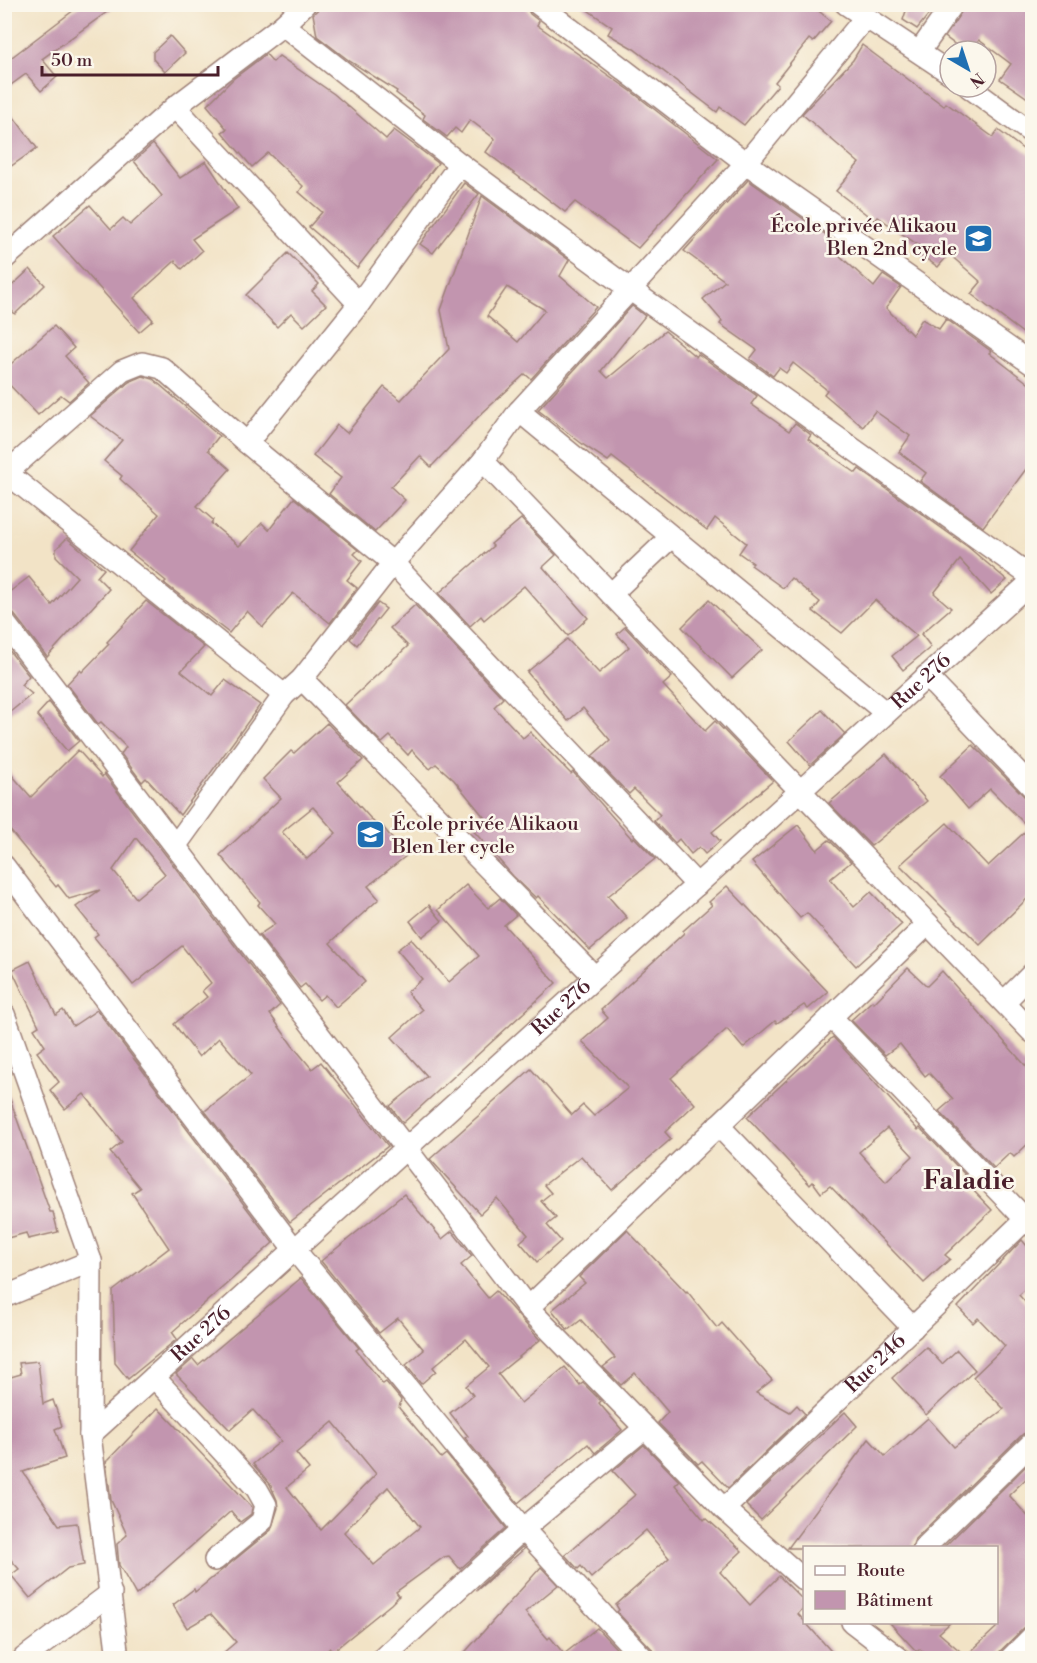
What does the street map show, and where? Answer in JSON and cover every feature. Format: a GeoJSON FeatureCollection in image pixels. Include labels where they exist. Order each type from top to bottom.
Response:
{"type":"FeatureCollection","features":[{"type":"Feature","properties":{"kind":"street"},"geometry":{"type":"LineString","coordinates":[[4,259],[175,107],[283,25],[305,4]]}},
{"type":"Feature","properties":{"kind":"street"},"geometry":{"type":"LineString","coordinates":[[538,4],[746,163],[1032,364]]}},
{"type":"Feature","properties":{"kind":"street"},"geometry":{"type":"LineString","coordinates":[[846,4],[938,64]]}},
{"type":"Feature","properties":{"kind":"street"},"geometry":{"type":"LineString","coordinates":[[920,51],[953,4]]}},
{"type":"Feature","properties":{"kind":"street"},"geometry":{"type":"LineString","coordinates":[[176,845],[284,695],[302,679],[393,563],[483,461],[519,411],[746,163],[865,18]]}},
{"type":"Feature","properties":{"kind":"street"},"geometry":{"type":"LineString","coordinates":[[283,25],[460,164],[1032,579]]}},
{"type":"Feature","properties":{"kind":"street"},"geometry":{"type":"LineString","coordinates":[[985,99],[1032,134]]}},
{"type":"Feature","properties":{"kind":"street"},"geometry":{"type":"LineString","coordinates":[[175,107],[359,304]]}},
{"type":"Feature","properties":{"kind":"street"},"geometry":{"type":"LineString","coordinates":[[247,443],[359,304],[460,164]]}},
{"type":"Feature","properties":{"kind":"street"},"geometry":{"type":"LineString","coordinates":[[284,695],[6,475],[122,370],[142,363],[162,368],[247,443],[393,563],[697,885]]}},
{"type":"Feature","properties":{"kind":"street"},"geometry":{"type":"LineString","coordinates":[[519,411],[886,713]]}},
{"type":"Feature","properties":{"kind":"street"},"geometry":{"type":"LineString","coordinates":[[483,461],[1032,1032]]}},
{"type":"Feature","properties":{"kind":"street"},"geometry":{"type":"LineString","coordinates":[[611,594],[670,537]]}},
{"type":"Feature","properties":{"kind":"street","name":"Rue 276"},"geometry":{"type":"LineString","coordinates":[[90,1435],[1032,579]]}},
{"type":"Feature","properties":{"kind":"street"},"geometry":{"type":"LineString","coordinates":[[4,622],[528,1308],[724,1509],[803,1579]]}},
{"type":"Feature","properties":{"kind":"street"},"geometry":{"type":"LineString","coordinates":[[926,676],[1032,787]]}},
{"type":"Feature","properties":{"kind":"street"},"geometry":{"type":"LineString","coordinates":[[302,679],[595,977]]}},
{"type":"Feature","properties":{"kind":"street"},"geometry":{"type":"LineString","coordinates":[[4,866],[294,1250],[523,1529],[643,1659]]}},
{"type":"Feature","properties":{"kind":"street"},"geometry":{"type":"LineString","coordinates":[[528,1308],[928,924]]}},
{"type":"Feature","properties":{"kind":"street"},"geometry":{"type":"LineString","coordinates":[[1004,1002],[1032,974]]}},
{"type":"Feature","properties":{"kind":"street"},"geometry":{"type":"LineString","coordinates":[[4,1014],[91,1261],[90,1435],[118,1659]]}},
{"type":"Feature","properties":{"kind":"street"},"geometry":{"type":"LineString","coordinates":[[831,1017],[1029,1222]]}},
{"type":"Feature","properties":{"kind":"street"},"geometry":{"type":"LineString","coordinates":[[718,1125],[913,1328]]}},
{"type":"Feature","properties":{"kind":"street","name":"Rue 246"},"geometry":{"type":"LineString","coordinates":[[724,1509],[913,1328],[1029,1222]]}},
{"type":"Feature","properties":{"kind":"street"},"geometry":{"type":"LineString","coordinates":[[4,1297],[91,1261]]}},
{"type":"Feature","properties":{"kind":"street"},"geometry":{"type":"LineString","coordinates":[[154,1377],[257,1489],[266,1505],[262,1521],[215,1560]]}},
{"type":"Feature","properties":{"kind":"street"},"geometry":{"type":"LineString","coordinates":[[383,1659],[523,1529],[645,1428]]}},
{"type":"Feature","properties":{"kind":"street"},"geometry":{"type":"LineString","coordinates":[[926,1546],[1032,1443]]}},
{"type":"Feature","properties":{"kind":"street"},"geometry":{"type":"LineString","coordinates":[[24,1659],[111,1593]]}},
{"type":"Feature","properties":{"kind":"street"},"geometry":{"type":"LineString","coordinates":[[853,1624],[899,1659]]}},
{"type":"Feature","properties":{"kind":"street"},"geometry":{"type":"LineString","coordinates":[[1011,1659],[1032,1637]]}},
{"type":"Feature","properties":{"kind":"building"},"geometry":{"type":"Polygon","coordinates":[[[82,4],[118,4],[42,59],[57,77],[41,91],[26,74],[4,90],[4,63],[82,4]]]}},
{"type":"Feature","properties":{"kind":"building"},"geometry":{"type":"Polygon","coordinates":[[[324,4],[525,4],[530,14],[539,21],[537,25],[631,91],[718,159],[638,248],[575,202],[565,212],[486,152],[495,139],[470,120],[461,133],[455,128],[447,137],[423,119],[425,115],[396,93],[397,91],[351,62],[317,36],[313,14],[324,4]]]}},
{"type":"Feature","properties":{"kind":"building"},"geometry":{"type":"Polygon","coordinates":[[[579,4],[810,4],[831,21],[813,42],[809,39],[775,82],[778,85],[744,125],[720,107],[717,112],[634,49],[608,34],[612,27],[579,4]]]}},
{"type":"Feature","properties":{"kind":"building"},"geometry":{"type":"Polygon","coordinates":[[[902,4],[937,4],[917,29],[903,20],[907,8],[902,4]]]}},
{"type":"Feature","properties":{"kind":"building"},"geometry":{"type":"Polygon","coordinates":[[[966,4],[1032,4],[1032,101],[1000,79],[1011,64],[998,54],[998,39],[948,39],[945,37],[966,4]]]}},
{"type":"Feature","properties":{"kind":"building"},"geometry":{"type":"Polygon","coordinates":[[[170,36],[185,53],[165,72],[153,59],[153,52],[170,36]]]}},
{"type":"Feature","properties":{"kind":"building"},"geometry":{"type":"Polygon","coordinates":[[[862,45],[944,106],[946,103],[993,137],[998,130],[1032,156],[1032,340],[971,294],[981,282],[949,254],[938,267],[921,255],[925,250],[878,217],[875,221],[836,191],[859,163],[802,114],[853,60],[862,45]]]}},
{"type":"Feature","properties":{"kind":"building"},"geometry":{"type":"Polygon","coordinates":[[[266,54],[273,62],[279,56],[334,94],[386,139],[394,130],[438,163],[357,268],[309,227],[322,212],[299,192],[303,186],[268,153],[252,167],[222,132],[227,129],[207,105],[233,79],[266,54]]]}},
{"type":"Feature","properties":{"kind":"building"},"geometry":{"type":"Polygon","coordinates":[[[4,104],[37,148],[4,171],[4,104]]]}},
{"type":"Feature","properties":{"kind":"building"},"geometry":{"type":"Polygon","coordinates":[[[153,144],[180,178],[206,161],[238,209],[192,239],[202,251],[182,269],[175,261],[134,298],[153,320],[139,332],[53,236],[90,205],[111,229],[123,218],[130,225],[162,196],[134,161],[153,144]]]}},
{"type":"Feature","properties":{"kind":"building"},"geometry":{"type":"Polygon","coordinates":[[[748,180],[832,239],[830,241],[841,249],[838,254],[874,287],[883,275],[901,287],[886,308],[912,335],[922,319],[939,329],[946,319],[991,351],[989,353],[1032,386],[1032,461],[983,527],[920,481],[926,473],[899,452],[910,436],[875,411],[863,427],[824,394],[827,390],[793,363],[786,373],[779,368],[773,376],[750,359],[757,350],[720,324],[722,321],[703,299],[725,281],[684,251],[748,180]]]}},
{"type":"Feature","properties":{"kind":"building"},"geometry":{"type":"Polygon","coordinates":[[[464,183],[479,194],[433,253],[420,244],[464,183]]]}},
{"type":"Feature","properties":{"kind":"building"},"geometry":{"type":"Polygon","coordinates":[[[482,196],[569,260],[560,276],[596,307],[531,379],[525,374],[480,415],[431,467],[420,456],[391,487],[405,500],[375,532],[329,494],[341,478],[313,456],[337,425],[347,433],[384,387],[401,400],[449,349],[441,310],[482,196]],[[507,287],[487,316],[518,342],[545,310],[507,287]]]}},
{"type":"Feature","properties":{"kind":"building"},"geometry":{"type":"Polygon","coordinates":[[[288,253],[319,284],[312,291],[326,305],[304,326],[291,313],[277,327],[246,295],[288,253]]]}},
{"type":"Feature","properties":{"kind":"building"},"geometry":{"type":"Polygon","coordinates":[[[30,269],[45,285],[15,314],[4,303],[4,293],[30,269]]]}},
{"type":"Feature","properties":{"kind":"building"},"geometry":{"type":"Polygon","coordinates":[[[632,306],[645,316],[601,371],[608,378],[665,331],[696,357],[698,354],[757,396],[751,404],[789,431],[795,423],[811,435],[808,439],[856,473],[859,469],[968,547],[1007,580],[991,594],[960,560],[934,593],[951,608],[921,634],[931,647],[903,670],[892,656],[917,636],[875,600],[842,633],[813,611],[820,602],[791,578],[783,588],[751,565],[753,563],[739,553],[746,543],[715,518],[707,530],[612,457],[608,461],[585,446],[538,410],[632,306]]]}},
{"type":"Feature","properties":{"kind":"building"},"geometry":{"type":"Polygon","coordinates":[[[54,326],[74,348],[65,356],[89,383],[69,401],[61,395],[38,415],[4,379],[4,370],[54,326]]]}},
{"type":"Feature","properties":{"kind":"building"},"geometry":{"type":"Polygon","coordinates":[[[143,376],[153,379],[219,436],[208,450],[230,469],[197,506],[213,520],[211,523],[239,546],[262,523],[269,530],[294,498],[358,550],[354,554],[362,561],[347,580],[357,588],[330,623],[293,593],[263,627],[247,611],[229,633],[164,583],[166,581],[129,551],[159,514],[120,479],[122,476],[104,461],[122,440],[90,416],[129,382],[143,376]]]}},
{"type":"Feature","properties":{"kind":"building"},"geometry":{"type":"Polygon","coordinates":[[[521,519],[556,555],[543,567],[588,618],[568,636],[524,586],[484,620],[481,616],[470,626],[439,593],[521,519]]]}},
{"type":"Feature","properties":{"kind":"building"},"geometry":{"type":"Polygon","coordinates":[[[67,538],[104,569],[97,577],[109,589],[47,657],[14,614],[4,610],[4,596],[29,577],[52,605],[77,577],[56,556],[56,549],[67,538]]]}},
{"type":"Feature","properties":{"kind":"building"},"geometry":{"type":"Polygon","coordinates":[[[709,600],[762,650],[732,678],[682,627],[709,600]]]}},
{"type":"Feature","properties":{"kind":"building"},"geometry":{"type":"Polygon","coordinates":[[[146,601],[204,647],[181,671],[212,696],[225,680],[260,705],[180,815],[146,778],[142,782],[121,754],[126,747],[101,722],[98,724],[67,684],[109,644],[107,642],[146,601]]]}},
{"type":"Feature","properties":{"kind":"building"},"geometry":{"type":"Polygon","coordinates":[[[378,603],[386,609],[357,645],[350,639],[378,603]]]}},
{"type":"Feature","properties":{"kind":"building"},"geometry":{"type":"Polygon","coordinates":[[[415,605],[503,698],[494,707],[523,738],[530,732],[571,774],[573,772],[632,839],[634,837],[655,859],[608,896],[627,918],[590,950],[538,896],[536,898],[513,876],[471,828],[484,817],[454,780],[436,764],[430,769],[412,750],[408,755],[390,736],[382,743],[345,705],[408,646],[390,628],[415,605]]]}},
{"type":"Feature","properties":{"kind":"building"},"geometry":{"type":"Polygon","coordinates":[[[625,627],[672,677],[663,685],[705,731],[715,721],[773,781],[712,832],[720,841],[705,854],[699,847],[691,854],[679,839],[675,843],[654,821],[660,815],[634,789],[629,794],[592,756],[610,740],[583,708],[568,721],[527,672],[567,639],[599,673],[629,647],[617,634],[625,627]]]}},
{"type":"Feature","properties":{"kind":"building"},"geometry":{"type":"Polygon","coordinates":[[[4,644],[29,676],[21,685],[32,694],[4,717],[4,644]]]}},
{"type":"Feature","properties":{"kind":"building"},"geometry":{"type":"Polygon","coordinates":[[[49,702],[79,741],[67,751],[37,715],[49,702]]]}},
{"type":"Feature","properties":{"kind":"building"},"geometry":{"type":"Polygon","coordinates":[[[822,710],[845,734],[810,765],[789,741],[822,710]]]}},
{"type":"Feature","properties":{"kind":"building"},"geometry":{"type":"Polygon","coordinates":[[[327,723],[363,760],[338,782],[380,829],[383,827],[406,856],[368,886],[379,899],[330,943],[365,982],[336,1007],[325,995],[319,1000],[305,984],[300,988],[259,935],[275,924],[258,905],[260,902],[220,855],[281,798],[263,779],[291,751],[294,753],[327,723]],[[313,807],[282,832],[307,859],[336,833],[313,807]]]}},
{"type":"Feature","properties":{"kind":"building"},"geometry":{"type":"Polygon","coordinates":[[[973,745],[1032,804],[1032,894],[980,945],[900,865],[947,823],[988,866],[1029,828],[990,789],[968,809],[940,776],[973,745]]]}},
{"type":"Feature","properties":{"kind":"building"},"geometry":{"type":"Polygon","coordinates":[[[78,750],[102,777],[104,774],[280,1005],[270,1014],[292,1045],[312,1069],[321,1062],[388,1146],[290,1222],[205,1111],[251,1075],[219,1038],[199,1057],[174,1024],[207,997],[202,991],[211,983],[182,946],[133,985],[94,937],[98,934],[76,907],[100,890],[69,899],[58,885],[56,887],[4,823],[4,766],[31,797],[78,750]],[[136,838],[113,870],[136,898],[165,874],[136,838]]]}},
{"type":"Feature","properties":{"kind":"building"},"geometry":{"type":"Polygon","coordinates":[[[886,754],[927,801],[871,846],[829,803],[886,754]]]}},
{"type":"Feature","properties":{"kind":"building"},"geometry":{"type":"Polygon","coordinates":[[[798,825],[817,850],[829,840],[851,862],[830,879],[854,907],[871,892],[902,924],[856,966],[807,913],[800,918],[752,862],[798,825]]]}},
{"type":"Feature","properties":{"kind":"building"},"geometry":{"type":"Polygon","coordinates":[[[466,885],[488,908],[500,898],[516,915],[504,925],[556,983],[403,1123],[390,1106],[427,1076],[392,1037],[422,1010],[407,992],[422,979],[397,950],[411,939],[449,982],[479,956],[438,910],[466,885]]]}},
{"type":"Feature","properties":{"kind":"building"},"geometry":{"type":"Polygon","coordinates":[[[727,886],[828,992],[808,1009],[804,1005],[777,1023],[775,1021],[743,1048],[727,1029],[671,1078],[695,1104],[665,1132],[671,1139],[612,1190],[581,1156],[544,1185],[551,1193],[541,1201],[556,1218],[547,1225],[561,1241],[537,1262],[520,1242],[528,1235],[497,1198],[480,1214],[430,1159],[531,1069],[572,1115],[583,1105],[594,1116],[628,1088],[582,1041],[608,1018],[601,1010],[684,933],[683,931],[712,905],[709,902],[727,886]]]}},
{"type":"Feature","properties":{"kind":"building"},"geometry":{"type":"Polygon","coordinates":[[[429,905],[442,921],[422,937],[410,921],[429,905]]]}},
{"type":"Feature","properties":{"kind":"building"},"geometry":{"type":"Polygon","coordinates":[[[30,961],[56,1015],[63,1010],[73,1026],[97,1010],[273,1243],[172,1332],[177,1339],[128,1379],[115,1363],[113,1291],[169,1248],[132,1193],[140,1188],[110,1152],[122,1142],[84,1094],[65,1109],[50,1090],[59,1082],[37,1052],[45,1046],[34,1029],[39,1026],[12,970],[30,961]]]}},
{"type":"Feature","properties":{"kind":"building"},"geometry":{"type":"Polygon","coordinates":[[[908,968],[927,986],[942,971],[1032,1073],[1032,1140],[1014,1157],[1010,1153],[994,1168],[939,1111],[953,1099],[929,1073],[925,1076],[900,1044],[885,1055],[851,1020],[872,1001],[874,1003],[908,968]]]}},
{"type":"Feature","properties":{"kind":"building"},"geometry":{"type":"Polygon","coordinates":[[[833,1037],[918,1130],[920,1128],[975,1185],[971,1188],[992,1210],[945,1255],[950,1259],[924,1283],[830,1186],[821,1193],[813,1182],[810,1185],[747,1117],[833,1037]],[[887,1128],[859,1152],[886,1182],[913,1156],[887,1128]]]}},
{"type":"Feature","properties":{"kind":"building"},"geometry":{"type":"Polygon","coordinates":[[[7,1091],[50,1212],[53,1212],[58,1232],[28,1239],[26,1233],[4,1239],[4,1092],[7,1091]]]}},
{"type":"Feature","properties":{"kind":"building"},"geometry":{"type":"Polygon","coordinates":[[[404,1194],[442,1239],[452,1231],[472,1256],[461,1265],[488,1298],[496,1291],[540,1340],[498,1374],[521,1403],[565,1367],[580,1385],[583,1383],[601,1401],[599,1403],[622,1430],[595,1453],[588,1444],[518,1503],[465,1438],[468,1436],[450,1413],[473,1395],[466,1386],[489,1367],[466,1339],[433,1367],[436,1371],[421,1384],[406,1365],[424,1350],[398,1318],[379,1333],[321,1261],[404,1194]]]}},
{"type":"Feature","properties":{"kind":"building"},"geometry":{"type":"Polygon","coordinates":[[[627,1230],[687,1291],[717,1328],[722,1323],[772,1380],[756,1393],[790,1412],[797,1405],[805,1414],[728,1488],[702,1461],[698,1464],[658,1423],[668,1412],[635,1373],[621,1385],[603,1367],[615,1358],[581,1320],[568,1330],[552,1310],[585,1283],[579,1277],[627,1230]]]}},
{"type":"Feature","properties":{"kind":"building"},"geometry":{"type":"Polygon","coordinates":[[[1022,1240],[1032,1252],[1032,1283],[1019,1295],[1032,1310],[1032,1431],[1023,1434],[915,1539],[913,1546],[788,1548],[869,1439],[885,1456],[928,1418],[954,1447],[1004,1409],[973,1377],[1005,1346],[978,1318],[973,1323],[958,1307],[1022,1240]]]}},
{"type":"Feature","properties":{"kind":"building"},"geometry":{"type":"Polygon","coordinates":[[[301,1278],[359,1348],[356,1350],[383,1384],[386,1382],[401,1400],[399,1408],[441,1458],[446,1454],[506,1528],[460,1569],[449,1556],[444,1557],[396,1592],[399,1596],[391,1604],[333,1651],[330,1648],[317,1659],[216,1659],[236,1642],[211,1614],[187,1628],[173,1605],[194,1589],[195,1592],[271,1530],[278,1508],[277,1500],[270,1484],[253,1464],[281,1441],[253,1410],[230,1430],[176,1374],[193,1359],[198,1365],[301,1278]],[[333,1422],[296,1453],[309,1469],[287,1487],[321,1530],[376,1474],[333,1422]],[[388,1487],[344,1532],[374,1565],[420,1527],[388,1487]]]}},
{"type":"Feature","properties":{"kind":"building"},"geometry":{"type":"Polygon","coordinates":[[[926,1347],[942,1364],[957,1350],[975,1370],[926,1415],[892,1378],[926,1347]]]}},
{"type":"Feature","properties":{"kind":"building"},"geometry":{"type":"Polygon","coordinates":[[[38,1361],[43,1404],[53,1400],[62,1426],[55,1429],[65,1458],[23,1472],[59,1525],[77,1523],[84,1565],[68,1568],[30,1598],[11,1575],[19,1569],[4,1552],[4,1379],[21,1374],[19,1363],[38,1361]]]}},
{"type":"Feature","properties":{"kind":"building"},"geometry":{"type":"Polygon","coordinates":[[[158,1408],[252,1507],[251,1514],[240,1522],[231,1511],[136,1595],[119,1565],[117,1544],[127,1535],[111,1500],[106,1462],[158,1408]]]}},
{"type":"Feature","properties":{"kind":"building"},"geometry":{"type":"Polygon","coordinates":[[[845,1412],[857,1426],[761,1520],[746,1505],[845,1412]]]}},
{"type":"Feature","properties":{"kind":"building"},"geometry":{"type":"Polygon","coordinates":[[[644,1445],[679,1481],[675,1485],[704,1520],[706,1518],[742,1551],[720,1572],[750,1605],[779,1576],[803,1600],[803,1608],[798,1614],[803,1620],[803,1624],[807,1624],[838,1659],[655,1659],[652,1649],[617,1612],[619,1610],[616,1605],[669,1558],[646,1530],[591,1578],[581,1566],[578,1569],[565,1555],[635,1495],[613,1471],[644,1445]]]}},
{"type":"Feature","properties":{"kind":"building"},"geometry":{"type":"Polygon","coordinates":[[[1032,1460],[1032,1473],[1009,1495],[1032,1521],[1032,1620],[992,1659],[931,1659],[920,1649],[917,1652],[891,1624],[949,1624],[939,1633],[966,1656],[996,1628],[998,1624],[998,1546],[945,1546],[1032,1460]]]}},
{"type":"Feature","properties":{"kind":"building"},"geometry":{"type":"Polygon","coordinates":[[[522,1547],[524,1549],[477,1590],[477,1589],[522,1547]]]}},
{"type":"Feature","properties":{"kind":"building"},"geometry":{"type":"Polygon","coordinates":[[[541,1567],[558,1585],[525,1612],[548,1639],[550,1637],[564,1654],[597,1628],[626,1659],[459,1659],[541,1567]]]}},
{"type":"Feature","properties":{"kind":"place","name":"École privée Alikaou Blen 2nd cycle"},"geometry":{"type":"Point","coordinates":[978,238]}},
{"type":"Feature","properties":{"kind":"place","name":"École privée Alikaou Blen 1er cycle"},"geometry":{"type":"Point","coordinates":[371,835]}},
{"type":"Feature","properties":{"kind":"district","name":"Faladie"},"geometry":{"type":"Point","coordinates":[969,1181]}}]}
